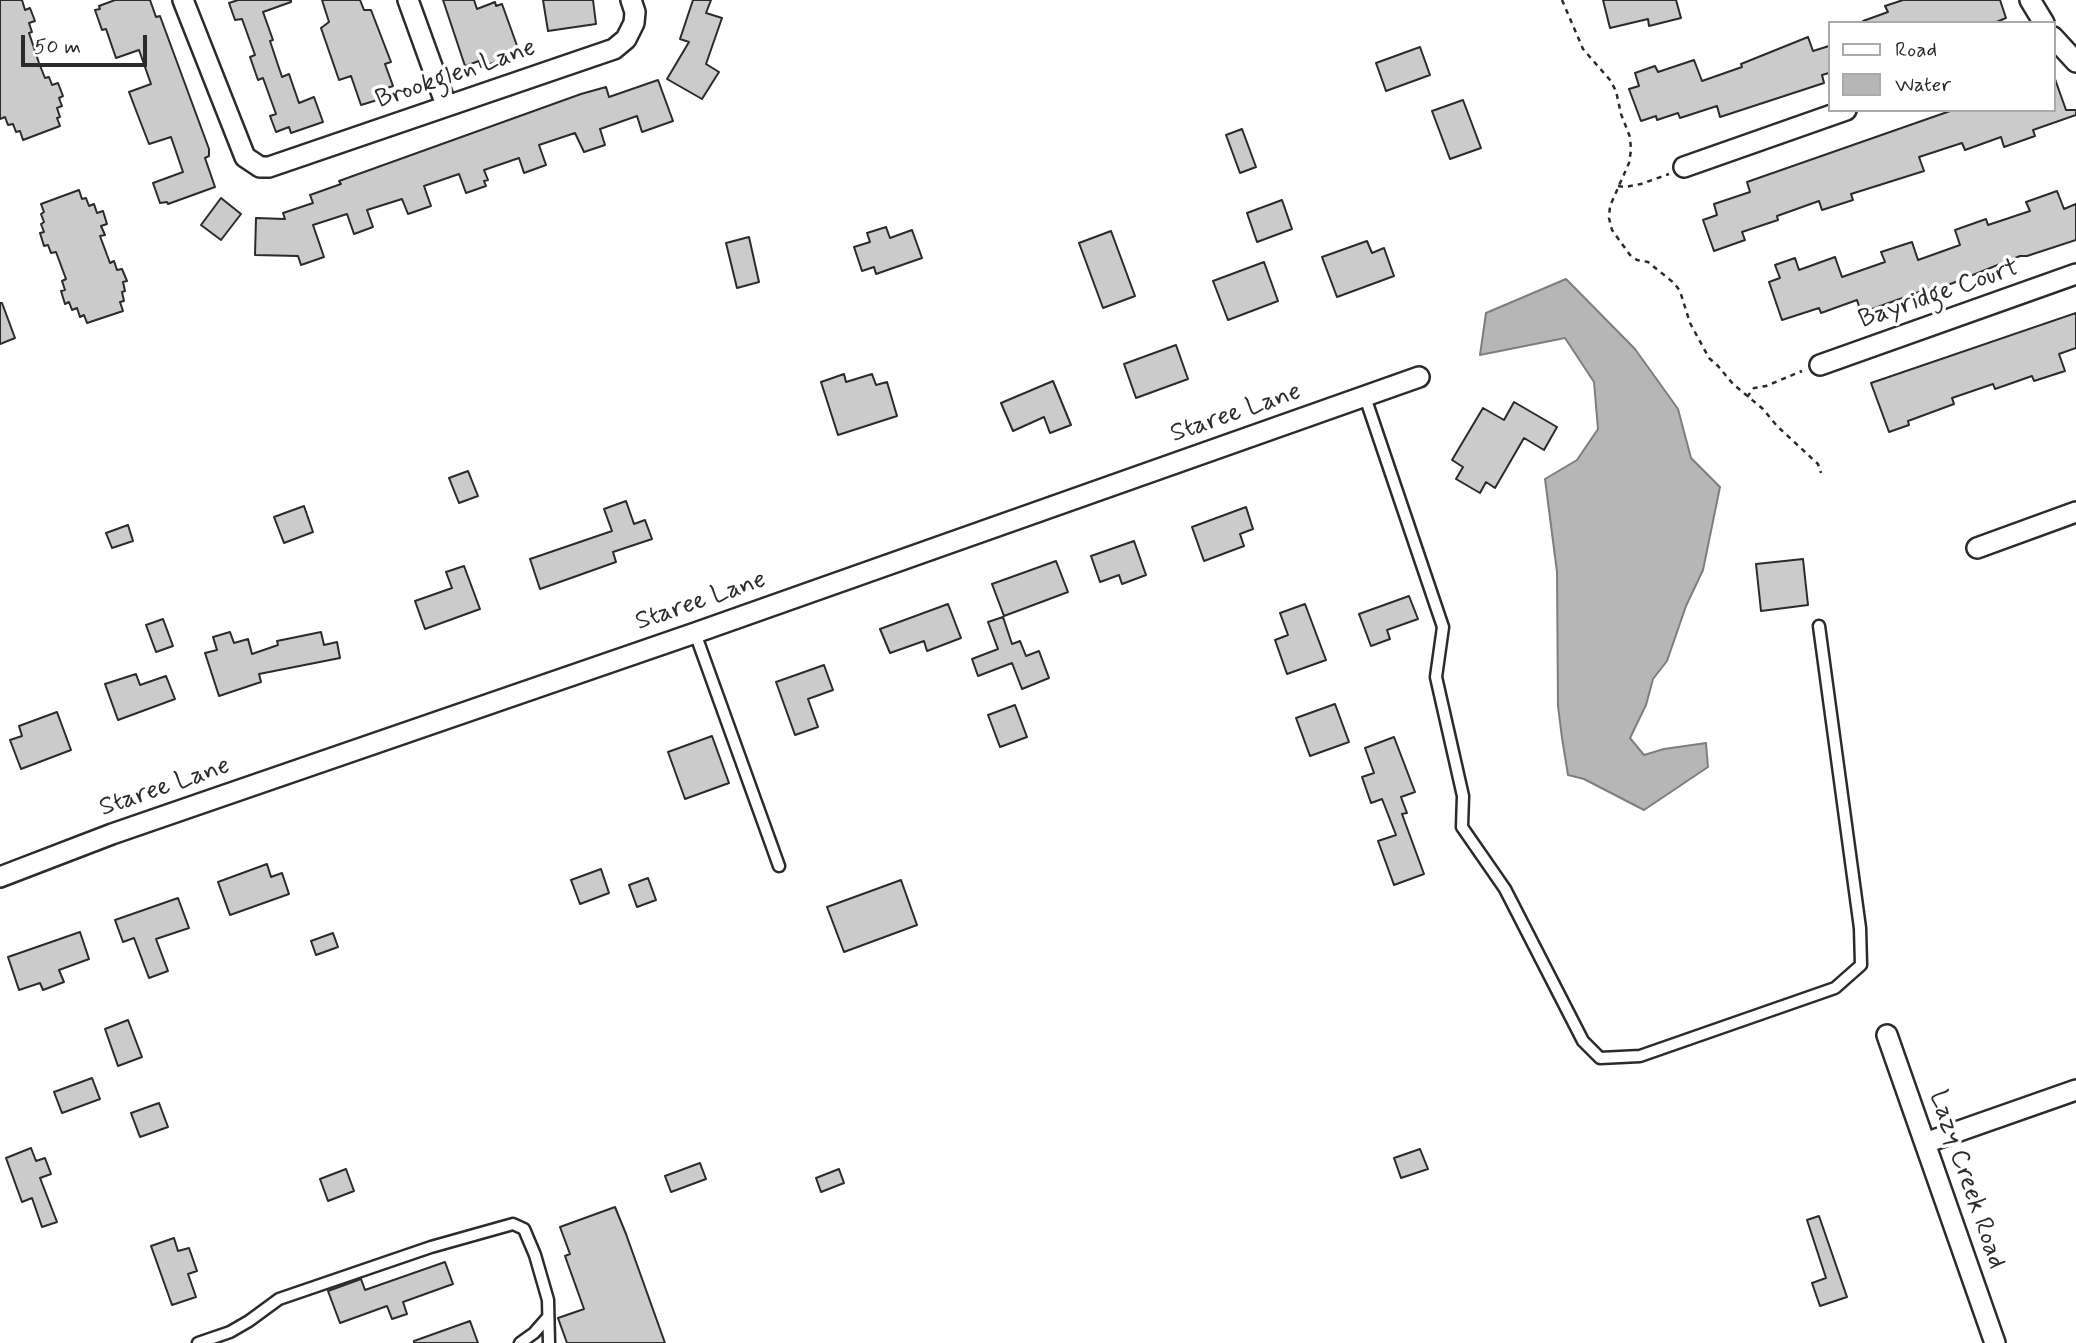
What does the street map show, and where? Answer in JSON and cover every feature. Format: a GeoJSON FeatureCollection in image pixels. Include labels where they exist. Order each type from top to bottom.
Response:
{"type":"FeatureCollection","features":[{"type":"Feature","properties":{"kind":"street","name":"Brookglen Lane"},"geometry":{"type":"LineString","coordinates":[[183,0],[245,157],[260,167],[278,165],[614,49],[626,39],[634,23],[635,12],[631,0]]}},
{"type":"Feature","properties":{"kind":"street"},"geometry":{"type":"LineString","coordinates":[[408,0],[446,105]]}},
{"type":"Feature","properties":{"kind":"street"},"geometry":{"type":"LineString","coordinates":[[2030,0],[2043,21]]}},
{"type":"Feature","properties":{"kind":"street"},"geometry":{"type":"LineString","coordinates":[[2055,39],[2076,62]]}},
{"type":"Feature","properties":{"kind":"street"},"geometry":{"type":"LineString","coordinates":[[1685,167],[1840,112]]}},
{"type":"Feature","properties":{"kind":"street","name":"Bayridge Court"},"geometry":{"type":"LineString","coordinates":[[1820,365],[2076,274]]}},
{"type":"Feature","properties":{"kind":"street","name":"Staree Lane"},"geometry":{"type":"LineString","coordinates":[[0,877],[112,834],[695,633],[1419,377]]}},
{"type":"Feature","properties":{"kind":"street"},"geometry":{"type":"LineString","coordinates":[[1977,548],[2076,512]]}},
{"type":"Feature","properties":{"kind":"street","name":"Lazy Creek Road"},"geometry":{"type":"LineString","coordinates":[[1886,1035],[1995,1343]]}},
{"type":"Feature","properties":{"kind":"street"},"geometry":{"type":"LineString","coordinates":[[1925,1143],[2076,1090]]}},
{"type":"Feature","properties":{"kind":"lane"},"geometry":{"type":"LineString","coordinates":[[1365,397],[1443,627],[1436,677],[1463,796],[1462,827],[1505,890],[1583,1041],[1600,1058],[1640,1056],[1835,988],[1861,965],[1860,928],[1819,626]]}},
{"type":"Feature","properties":{"kind":"lane"},"geometry":{"type":"LineString","coordinates":[[695,633],[779,866]]}},
{"type":"Feature","properties":{"kind":"lane"},"geometry":{"type":"LineString","coordinates":[[198,1343],[230,1332],[279,1299],[430,1247],[513,1224],[524,1229],[535,1255],[548,1300],[548,1343]]}},
{"type":"Feature","properties":{"kind":"lane"},"geometry":{"type":"LineString","coordinates":[[520,1343],[534,1333],[548,1317]]}},
{"type":"Feature","properties":{"kind":"path"},"geometry":{"type":"LineString","coordinates":[[1562,0],[1583,49],[1616,91],[1630,137],[1629,163],[1618,186],[1609,218],[1612,230],[1630,255],[1637,260],[1648,262],[1680,291],[1701,347],[1733,384],[1763,409],[1777,426],[1818,464],[1821,473]]}},
{"type":"Feature","properties":{"kind":"path"},"geometry":{"type":"LineString","coordinates":[[1618,186],[1640,184],[1685,167]]}},
{"type":"Feature","properties":{"kind":"path"},"geometry":{"type":"LineString","coordinates":[[1747,397],[1754,388],[1820,365]]}},
{"type":"Feature","properties":{"kind":"water"},"geometry":{"type":"Polygon","coordinates":[[[1566,279],[1635,349],[1678,409],[1691,458],[1720,487],[1703,570],[1686,606],[1667,661],[1653,679],[1646,705],[1630,738],[1644,755],[1706,743],[1708,767],[1644,810],[1584,779],[1568,775],[1558,706],[1557,572],[1545,479],[1577,460],[1598,429],[1594,382],[1565,338],[1480,355],[1486,313],[1566,279]]]}},
{"type":"Feature","properties":{"kind":"building"},"geometry":{"type":"Polygon","coordinates":[[[0,0],[22,0],[25,10],[30,8],[35,21],[29,23],[32,32],[29,33],[39,63],[45,78],[49,77],[52,85],[58,83],[63,96],[59,98],[62,106],[57,108],[60,126],[23,140],[20,131],[16,132],[13,124],[8,125],[5,117],[0,119],[0,0]]]}},
{"type":"Feature","properties":{"kind":"building"},"geometry":{"type":"Polygon","coordinates":[[[115,0],[150,0],[156,17],[160,16],[209,149],[209,156],[205,158],[215,187],[168,204],[160,203],[153,183],[183,172],[171,137],[149,144],[129,92],[151,84],[139,50],[116,58],[106,29],[102,30],[95,10],[115,0]]]}},
{"type":"Feature","properties":{"kind":"building"},"geometry":{"type":"Polygon","coordinates":[[[238,0],[291,0],[263,12],[273,40],[270,41],[282,77],[289,74],[299,103],[314,97],[323,122],[291,133],[289,127],[276,132],[270,116],[276,114],[263,78],[258,80],[250,57],[255,55],[242,19],[235,20],[229,3],[238,0]]]}},
{"type":"Feature","properties":{"kind":"building"},"geometry":{"type":"Polygon","coordinates":[[[322,0],[360,0],[364,10],[371,10],[391,62],[385,64],[393,86],[381,90],[384,98],[361,105],[351,76],[339,80],[321,28],[329,22],[322,0]]]}},
{"type":"Feature","properties":{"kind":"building"},"geometry":{"type":"Polygon","coordinates":[[[443,0],[474,0],[477,9],[495,2],[496,6],[502,4],[520,54],[481,67],[479,61],[465,66],[443,0]]]}},
{"type":"Feature","properties":{"kind":"building"},"geometry":{"type":"Polygon","coordinates":[[[543,0],[593,0],[596,24],[548,31],[543,0]]]}},
{"type":"Feature","properties":{"kind":"building"},"geometry":{"type":"Polygon","coordinates":[[[693,0],[711,0],[706,13],[722,18],[706,64],[719,72],[702,99],[667,79],[689,42],[680,39],[693,0]]]}},
{"type":"Feature","properties":{"kind":"building"},"geometry":{"type":"Polygon","coordinates":[[[1603,0],[1676,0],[1681,18],[1649,26],[1648,19],[1610,28],[1603,0]]]}},
{"type":"Feature","properties":{"kind":"building"},"geometry":{"type":"Polygon","coordinates":[[[1903,0],[2000,0],[2006,18],[1999,21],[1863,21],[1888,12],[1885,6],[1903,0]]]}},
{"type":"Feature","properties":{"kind":"building"},"geometry":{"type":"Polygon","coordinates":[[[1808,37],[1813,51],[1828,46],[1828,73],[1822,75],[1824,83],[1720,117],[1717,106],[1680,118],[1678,113],[1657,120],[1656,116],[1641,121],[1629,89],[1639,86],[1635,73],[1655,66],[1658,72],[1694,60],[1702,81],[1742,67],[1741,64],[1808,37]]]}},
{"type":"Feature","properties":{"kind":"building"},"geometry":{"type":"Polygon","coordinates":[[[1420,47],[1430,75],[1386,91],[1376,63],[1420,47]]]}},
{"type":"Feature","properties":{"kind":"building"},"geometry":{"type":"Polygon","coordinates":[[[2055,79],[2066,110],[2076,110],[2076,115],[2033,130],[2035,136],[2004,147],[2001,137],[1965,150],[1962,143],[1919,157],[1924,171],[1851,194],[1853,200],[1822,210],[1819,201],[1777,216],[1778,220],[1742,232],[1745,240],[1714,251],[1703,220],[1717,215],[1714,204],[1750,192],[1747,182],[1947,112],[2055,112],[2055,79]]]}},
{"type":"Feature","properties":{"kind":"building"},"geometry":{"type":"Polygon","coordinates":[[[658,80],[673,121],[642,132],[637,116],[600,129],[605,145],[584,152],[575,133],[539,145],[546,165],[524,173],[519,158],[484,170],[488,180],[484,181],[486,186],[466,193],[459,174],[424,186],[431,206],[408,214],[402,199],[367,210],[373,227],[354,234],[347,214],[313,225],[324,257],[301,265],[298,256],[255,255],[256,218],[285,219],[283,213],[313,203],[310,195],[341,184],[339,181],[581,94],[606,87],[609,97],[658,80]]]}},
{"type":"Feature","properties":{"kind":"building"},"geometry":{"type":"Polygon","coordinates":[[[1463,100],[1481,148],[1450,159],[1432,111],[1463,100]]]}},
{"type":"Feature","properties":{"kind":"building"},"geometry":{"type":"Polygon","coordinates":[[[1242,129],[1256,167],[1240,173],[1226,135],[1242,129]]]}},
{"type":"Feature","properties":{"kind":"building"},"geometry":{"type":"Polygon","coordinates":[[[79,190],[82,199],[86,198],[89,206],[94,204],[97,213],[103,211],[107,224],[101,226],[105,235],[100,236],[110,263],[114,261],[117,270],[122,269],[127,281],[123,282],[124,301],[120,302],[123,311],[87,323],[84,315],[80,317],[77,308],[72,310],[69,302],[65,304],[61,291],[65,290],[62,281],[66,279],[56,252],[51,253],[48,245],[44,246],[40,233],[44,232],[41,214],[44,212],[41,204],[79,190]]]}},
{"type":"Feature","properties":{"kind":"building"},"geometry":{"type":"Polygon","coordinates":[[[2057,191],[2064,209],[2076,204],[2076,240],[2020,256],[1934,290],[1933,287],[1861,313],[1857,300],[1821,313],[1819,308],[1782,320],[1769,282],[1780,278],[1775,265],[1795,258],[1799,270],[1835,257],[1842,277],[1885,262],[1881,252],[1912,242],[1918,260],[1960,245],[1955,230],[1986,219],[1988,225],[2030,211],[2026,202],[2057,191]]]}},
{"type":"Feature","properties":{"kind":"building"},"geometry":{"type":"Polygon","coordinates":[[[221,198],[241,214],[221,240],[201,225],[221,198]]]}},
{"type":"Feature","properties":{"kind":"building"},"geometry":{"type":"Polygon","coordinates":[[[1282,200],[1292,229],[1257,242],[1247,213],[1282,200]]]}},
{"type":"Feature","properties":{"kind":"building"},"geometry":{"type":"Polygon","coordinates":[[[886,227],[890,238],[912,230],[922,258],[876,274],[874,267],[862,271],[854,247],[870,242],[867,233],[886,227]]]}},
{"type":"Feature","properties":{"kind":"building"},"geometry":{"type":"Polygon","coordinates":[[[1111,231],[1135,296],[1103,308],[1079,243],[1111,231]]]}},
{"type":"Feature","properties":{"kind":"building"},"geometry":{"type":"Polygon","coordinates":[[[749,237],[759,282],[737,288],[726,243],[749,237]]]}},
{"type":"Feature","properties":{"kind":"building"},"geometry":{"type":"Polygon","coordinates":[[[1367,241],[1372,253],[1384,248],[1394,276],[1337,297],[1322,257],[1367,241]]]}},
{"type":"Feature","properties":{"kind":"building"},"geometry":{"type":"Polygon","coordinates":[[[1264,262],[1278,301],[1228,320],[1213,281],[1264,262]]]}},
{"type":"Feature","properties":{"kind":"building"},"geometry":{"type":"Polygon","coordinates":[[[0,303],[15,338],[0,344],[0,303]]]}},
{"type":"Feature","properties":{"kind":"building"},"geometry":{"type":"Polygon","coordinates":[[[2076,313],[2076,348],[2059,354],[2065,371],[2034,381],[2032,376],[1995,389],[1993,384],[1952,398],[1954,404],[1908,421],[1909,425],[1889,432],[1871,383],[2076,313]]]}},
{"type":"Feature","properties":{"kind":"building"},"geometry":{"type":"Polygon","coordinates":[[[1176,345],[1188,379],[1136,398],[1124,364],[1176,345]]]}},
{"type":"Feature","properties":{"kind":"building"},"geometry":{"type":"Polygon","coordinates":[[[844,374],[846,382],[872,374],[876,385],[887,382],[897,416],[838,435],[821,382],[844,374]]]}},
{"type":"Feature","properties":{"kind":"building"},"geometry":{"type":"Polygon","coordinates":[[[1053,381],[1071,425],[1050,433],[1044,417],[1013,431],[1001,403],[1053,381]]]}},
{"type":"Feature","properties":{"kind":"building"},"geometry":{"type":"Polygon","coordinates":[[[1514,402],[1557,427],[1544,450],[1524,438],[1495,488],[1486,482],[1480,493],[1456,479],[1463,467],[1452,460],[1483,408],[1504,420],[1514,402]]]}},
{"type":"Feature","properties":{"kind":"building"},"geometry":{"type":"Polygon","coordinates":[[[468,471],[478,496],[459,503],[449,478],[468,471]]]}},
{"type":"Feature","properties":{"kind":"building"},"geometry":{"type":"Polygon","coordinates":[[[626,501],[634,524],[645,520],[652,539],[613,552],[616,562],[540,589],[530,559],[612,531],[604,509],[626,501]]]}},
{"type":"Feature","properties":{"kind":"building"},"geometry":{"type":"Polygon","coordinates":[[[304,506],[313,532],[284,543],[274,517],[304,506]]]}},
{"type":"Feature","properties":{"kind":"building"},"geometry":{"type":"Polygon","coordinates":[[[1246,507],[1253,529],[1240,534],[1244,546],[1204,561],[1192,527],[1246,507]]]}},
{"type":"Feature","properties":{"kind":"building"},"geometry":{"type":"Polygon","coordinates":[[[128,525],[133,541],[112,548],[106,533],[128,525]]]}},
{"type":"Feature","properties":{"kind":"building"},"geometry":{"type":"Polygon","coordinates":[[[1134,541],[1146,575],[1122,584],[1119,575],[1100,582],[1091,556],[1134,541]]]}},
{"type":"Feature","properties":{"kind":"building"},"geometry":{"type":"Polygon","coordinates":[[[1803,559],[1808,605],[1761,611],[1756,564],[1803,559]]]}},
{"type":"Feature","properties":{"kind":"building"},"geometry":{"type":"Polygon","coordinates":[[[1056,561],[1068,592],[1004,616],[992,584],[1056,561]]]}},
{"type":"Feature","properties":{"kind":"building"},"geometry":{"type":"Polygon","coordinates":[[[464,566],[480,609],[425,629],[415,601],[452,588],[446,572],[464,566]]]}},
{"type":"Feature","properties":{"kind":"building"},"geometry":{"type":"Polygon","coordinates":[[[1409,596],[1418,619],[1387,630],[1390,639],[1371,646],[1359,614],[1409,596]]]}},
{"type":"Feature","properties":{"kind":"building"},"geometry":{"type":"Polygon","coordinates":[[[948,604],[961,638],[927,651],[924,641],[890,653],[880,629],[948,604]]]}},
{"type":"Feature","properties":{"kind":"building"},"geometry":{"type":"Polygon","coordinates":[[[1305,604],[1326,660],[1287,674],[1275,640],[1288,635],[1280,613],[1305,604]]]}},
{"type":"Feature","properties":{"kind":"building"},"geometry":{"type":"Polygon","coordinates":[[[1003,617],[1012,644],[1020,641],[1026,656],[1039,651],[1049,678],[1022,689],[1012,663],[978,676],[972,659],[998,649],[988,622],[1003,617]]]}},
{"type":"Feature","properties":{"kind":"building"},"geometry":{"type":"Polygon","coordinates":[[[163,619],[173,646],[156,652],[146,625],[163,619]]]}},
{"type":"Feature","properties":{"kind":"building"},"geometry":{"type":"Polygon","coordinates":[[[230,632],[234,643],[248,639],[252,654],[278,645],[277,641],[321,632],[324,645],[337,642],[340,658],[259,674],[261,682],[219,696],[205,653],[217,650],[213,637],[230,632]]]}},
{"type":"Feature","properties":{"kind":"building"},"geometry":{"type":"Polygon","coordinates":[[[824,665],[833,690],[808,699],[818,727],[795,735],[776,682],[824,665]]]}},
{"type":"Feature","properties":{"kind":"building"},"geometry":{"type":"Polygon","coordinates":[[[136,674],[140,685],[166,676],[175,699],[118,720],[105,684],[136,674]]]}},
{"type":"Feature","properties":{"kind":"building"},"geometry":{"type":"Polygon","coordinates":[[[1335,704],[1349,742],[1310,756],[1296,718],[1335,704]]]}},
{"type":"Feature","properties":{"kind":"building"},"geometry":{"type":"Polygon","coordinates":[[[1015,705],[1027,737],[1000,747],[988,715],[1015,705]]]}},
{"type":"Feature","properties":{"kind":"building"},"geometry":{"type":"Polygon","coordinates":[[[57,712],[71,750],[21,769],[10,740],[22,736],[19,726],[57,712]]]}},
{"type":"Feature","properties":{"kind":"building"},"geometry":{"type":"Polygon","coordinates":[[[712,736],[729,783],[685,799],[668,752],[712,736]]]}},
{"type":"Feature","properties":{"kind":"building"},"geometry":{"type":"Polygon","coordinates":[[[1394,737],[1415,792],[1401,797],[1407,813],[1402,814],[1424,874],[1394,885],[1378,841],[1396,835],[1382,799],[1371,803],[1362,777],[1374,773],[1365,748],[1394,737]]]}},
{"type":"Feature","properties":{"kind":"building"},"geometry":{"type":"Polygon","coordinates":[[[267,864],[271,877],[282,873],[289,894],[230,915],[218,882],[267,864]]]}},
{"type":"Feature","properties":{"kind":"building"},"geometry":{"type":"Polygon","coordinates":[[[601,869],[609,893],[580,904],[571,880],[601,869]]]}},
{"type":"Feature","properties":{"kind":"building"},"geometry":{"type":"Polygon","coordinates":[[[648,878],[656,900],[637,907],[629,885],[648,878]]]}},
{"type":"Feature","properties":{"kind":"building"},"geometry":{"type":"Polygon","coordinates":[[[901,880],[917,925],[844,952],[827,907],[901,880]]]}},
{"type":"Feature","properties":{"kind":"building"},"geometry":{"type":"Polygon","coordinates":[[[178,898],[189,928],[156,939],[168,971],[149,978],[134,938],[123,942],[115,920],[178,898]]]}},
{"type":"Feature","properties":{"kind":"building"},"geometry":{"type":"Polygon","coordinates":[[[80,932],[89,959],[59,970],[64,982],[43,990],[40,983],[19,990],[8,957],[80,932]]]}},
{"type":"Feature","properties":{"kind":"building"},"geometry":{"type":"Polygon","coordinates":[[[333,933],[338,947],[316,955],[311,941],[333,933]]]}},
{"type":"Feature","properties":{"kind":"building"},"geometry":{"type":"Polygon","coordinates":[[[128,1020],[142,1057],[118,1066],[105,1029],[128,1020]]]}},
{"type":"Feature","properties":{"kind":"building"},"geometry":{"type":"Polygon","coordinates":[[[92,1078],[100,1099],[62,1113],[54,1092],[92,1078]]]}},
{"type":"Feature","properties":{"kind":"building"},"geometry":{"type":"Polygon","coordinates":[[[159,1103],[168,1127],[140,1137],[131,1113],[159,1103]]]}},
{"type":"Feature","properties":{"kind":"building"},"geometry":{"type":"Polygon","coordinates":[[[31,1148],[36,1161],[45,1158],[51,1174],[40,1178],[57,1222],[42,1227],[32,1198],[22,1202],[6,1158],[31,1148]]]}},
{"type":"Feature","properties":{"kind":"building"},"geometry":{"type":"Polygon","coordinates":[[[1420,1149],[1428,1169],[1401,1178],[1394,1158],[1420,1149]]]}},
{"type":"Feature","properties":{"kind":"building"},"geometry":{"type":"Polygon","coordinates":[[[700,1163],[706,1179],[671,1192],[665,1176],[700,1163]]]}},
{"type":"Feature","properties":{"kind":"building"},"geometry":{"type":"Polygon","coordinates":[[[346,1169],[354,1191],[328,1201],[320,1179],[346,1169]]]}},
{"type":"Feature","properties":{"kind":"building"},"geometry":{"type":"Polygon","coordinates":[[[839,1169],[844,1183],[821,1192],[816,1178],[839,1169]]]}},
{"type":"Feature","properties":{"kind":"building"},"geometry":{"type":"Polygon","coordinates":[[[615,1207],[665,1343],[567,1343],[558,1318],[584,1309],[565,1256],[570,1254],[560,1227],[615,1207]]]}},
{"type":"Feature","properties":{"kind":"building"},"geometry":{"type":"Polygon","coordinates":[[[1819,1216],[1847,1297],[1820,1306],[1812,1283],[1826,1278],[1807,1220],[1819,1216]]]}},
{"type":"Feature","properties":{"kind":"building"},"geometry":{"type":"Polygon","coordinates":[[[174,1238],[178,1251],[189,1248],[197,1271],[188,1274],[196,1297],[172,1305],[151,1246],[174,1238]]]}},
{"type":"Feature","properties":{"kind":"building"},"geometry":{"type":"Polygon","coordinates":[[[445,1262],[453,1284],[403,1302],[407,1314],[392,1319],[387,1306],[340,1323],[328,1291],[361,1279],[365,1290],[445,1262]]]}},
{"type":"Feature","properties":{"kind":"building"},"geometry":{"type":"Polygon","coordinates":[[[470,1321],[478,1343],[414,1343],[414,1341],[470,1321]]]}}]}
